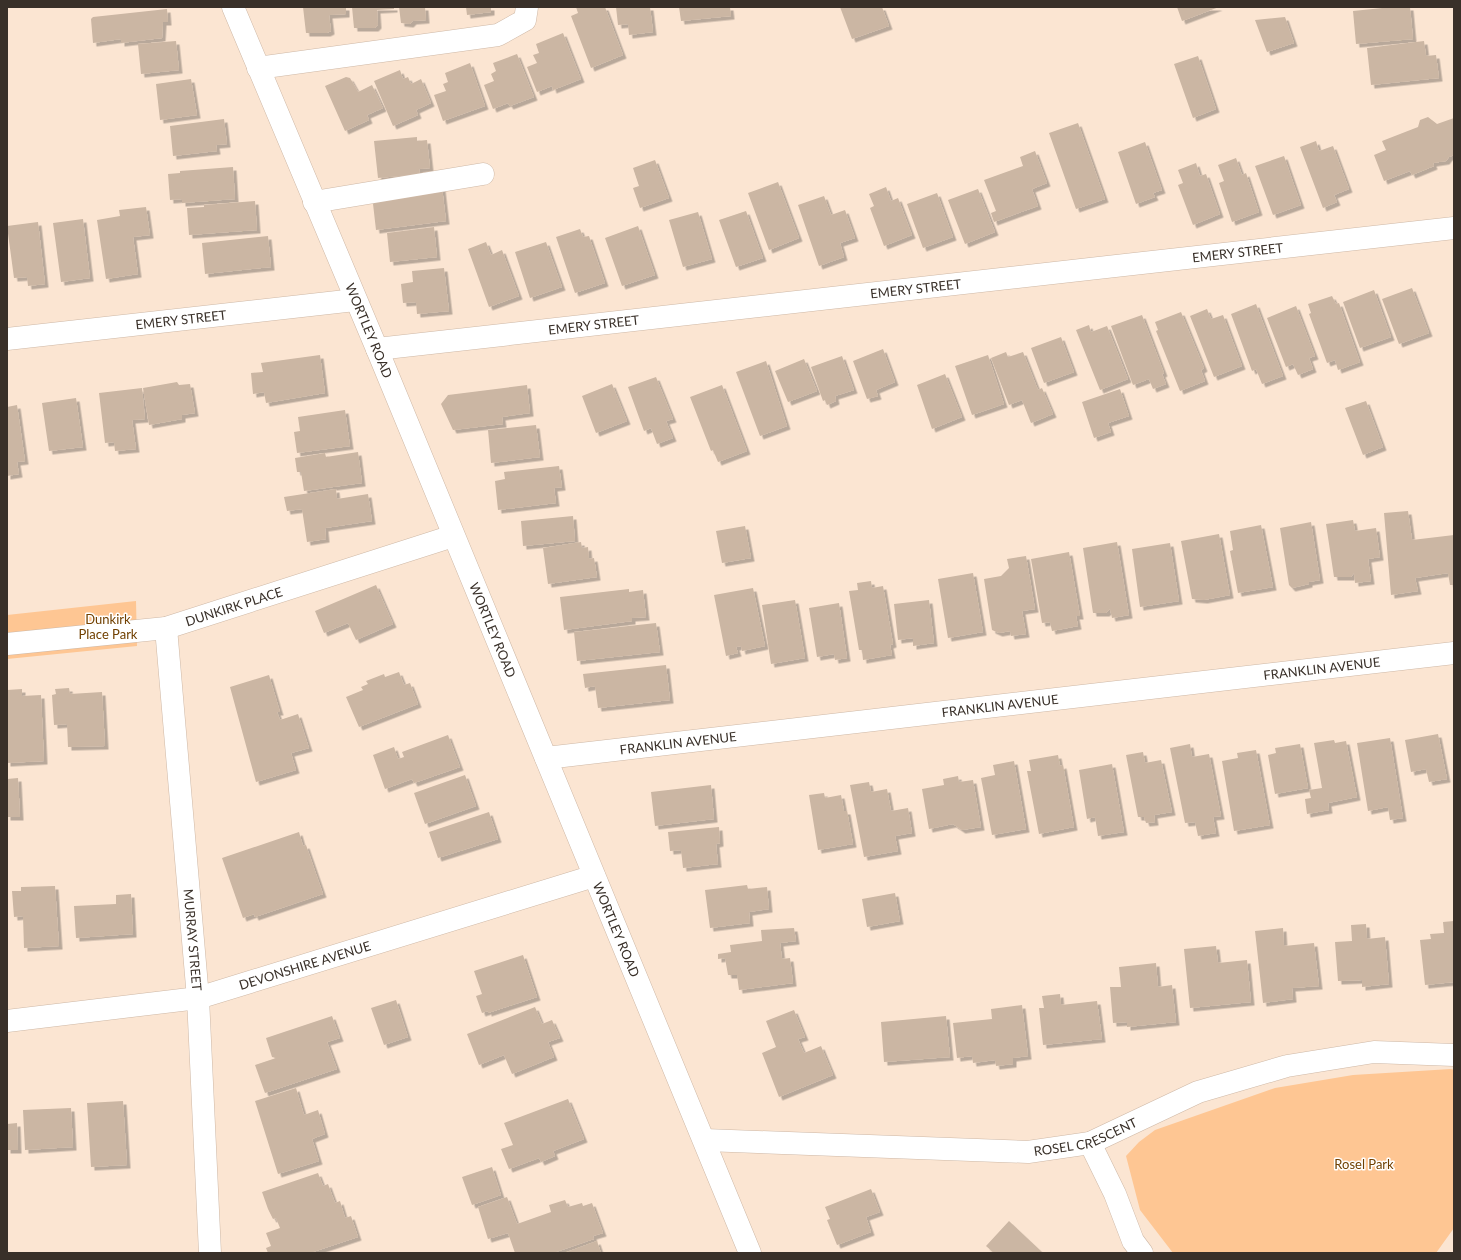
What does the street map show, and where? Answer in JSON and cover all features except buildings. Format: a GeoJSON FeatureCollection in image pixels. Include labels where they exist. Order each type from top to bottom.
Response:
{"type":"FeatureCollection","features":[{"type":"Feature","properties":{"kind":"street","name":"WORTLEY ROAD"},"geometry":{"type":"LineString","coordinates":[[233,7],[705,1140],[750,1253]]}},
{"type":"Feature","properties":{"kind":"street"},"geometry":{"type":"LineString","coordinates":[[258,68],[498,35],[525,20],[527,7]]}},
{"type":"Feature","properties":{"kind":"street"},"geometry":{"type":"LineString","coordinates":[[314,202],[483,174]]}},
{"type":"Feature","properties":{"kind":"street","name":"EMERY STREET"},"geometry":{"type":"LineString","coordinates":[[376,349],[1454,228]]}},
{"type":"Feature","properties":{"kind":"street","name":"EMERY STREET"},"geometry":{"type":"LineString","coordinates":[[7,340],[355,300]]}},
{"type":"Feature","properties":{"kind":"street","name":"DUNKIRK PLACE"},"geometry":{"type":"LineString","coordinates":[[7,644],[166,628],[453,536]]}},
{"type":"Feature","properties":{"kind":"street","name":"MURRAY STREET"},"geometry":{"type":"LineString","coordinates":[[166,628],[198,998],[210,1253]]}},
{"type":"Feature","properties":{"kind":"street","name":"FRANKLIN AVENUE"},"geometry":{"type":"LineString","coordinates":[[546,758],[1454,653]]}},
{"type":"Feature","properties":{"kind":"street","name":"DEVONSHIRE AVENUE"},"geometry":{"type":"LineString","coordinates":[[7,1021],[198,998],[594,876]]}},
{"type":"Feature","properties":{"kind":"street","name":"ROSEL CRESCENT"},"geometry":{"type":"LineString","coordinates":[[705,1140],[1028,1152],[1090,1143],[1198,1092],[1287,1066],[1374,1052],[1454,1056]]}},
{"type":"Feature","properties":{"kind":"street"},"geometry":{"type":"LineString","coordinates":[[1090,1143],[1115,1194],[1133,1241],[1142,1253]]}},
{"type":"Feature","properties":{"kind":"green space","name":"Dunkirk Place Park"},"geometry":{"type":"Polygon","coordinates":[[[136,601],[137,646],[7,659],[7,615],[136,601]]]}},
{"type":"Feature","properties":{"kind":"green space","name":"Rosel Park"},"geometry":{"type":"Polygon","coordinates":[[[1454,1070],[1454,1228],[1436,1253],[1173,1253],[1140,1210],[1126,1156],[1139,1142],[1155,1130],[1275,1088],[1353,1075],[1454,1070]]]}}]}
